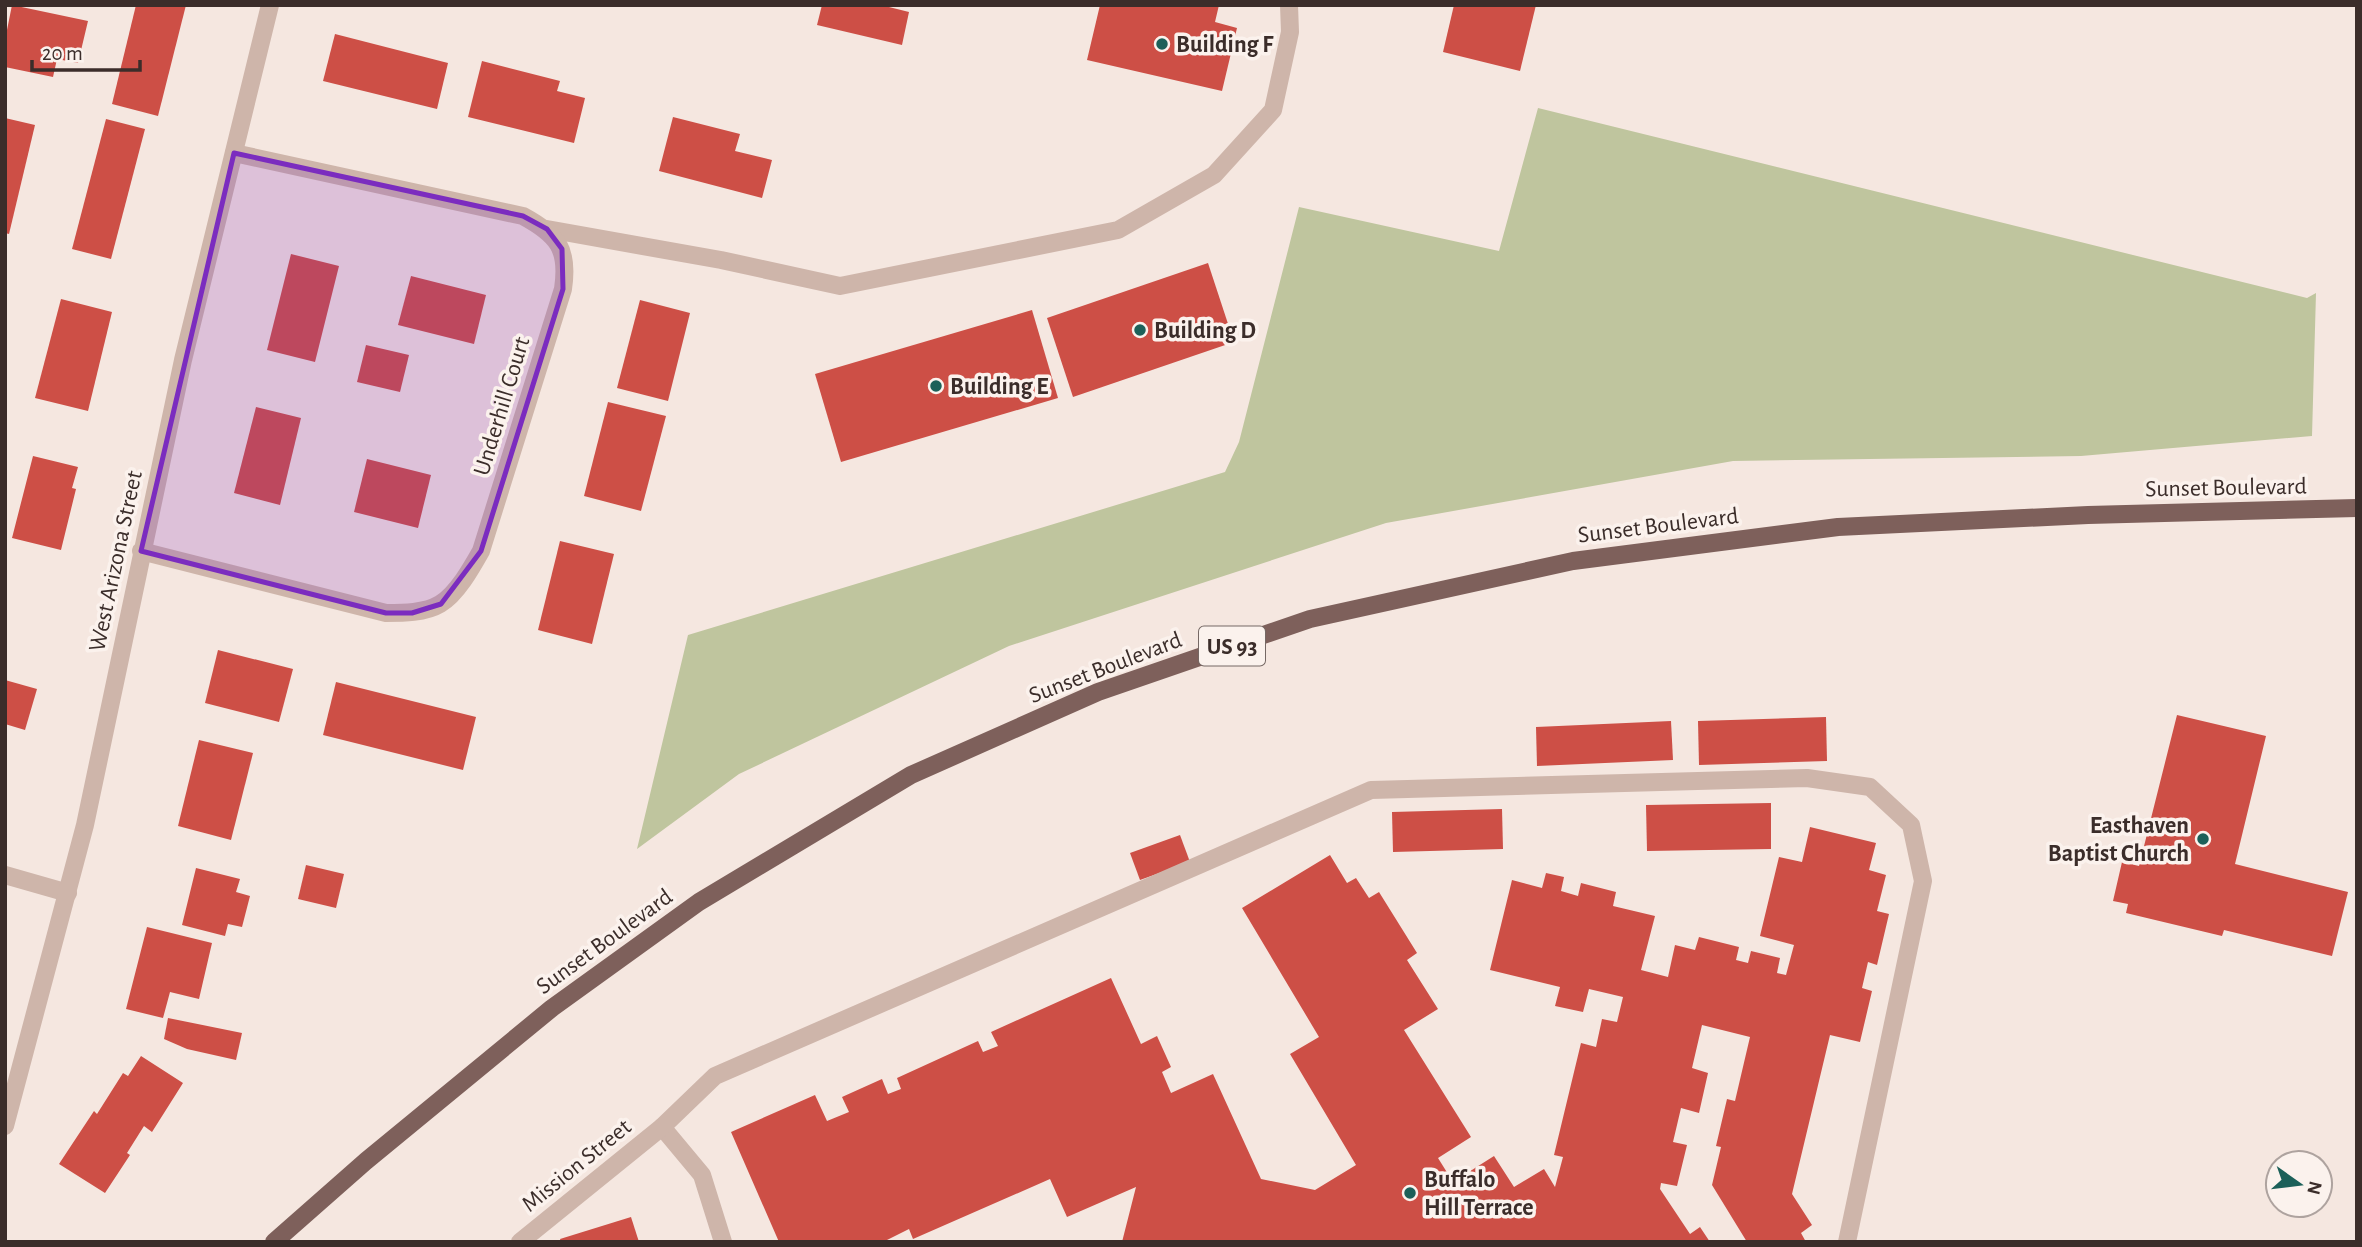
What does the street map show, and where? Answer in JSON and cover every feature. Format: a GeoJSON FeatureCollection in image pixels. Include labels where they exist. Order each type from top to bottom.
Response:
{"type":"FeatureCollection","features":[{"type":"Feature","properties":{"kind":"main road","name":"Sunset Boulevard"},"geometry":{"type":"LineString","coordinates":[[274,1242],[366,1161],[552,1008],[699,902],[911,775],[1098,692],[1310,619],[1573,561],[1838,527],[2088,515],[2357,508]]}},
{"type":"Feature","properties":{"kind":"street","name":"West Arizona Street"},"geometry":{"type":"LineString","coordinates":[[5,1126],[85,825],[183,359],[270,5]]}},
{"type":"Feature","properties":{"kind":"street"},"geometry":{"type":"LineString","coordinates":[[234,153],[523,216],[547,229],[721,260],[840,286],[1118,230],[1214,175],[1273,110],[1290,32],[1289,5]]}},
{"type":"Feature","properties":{"kind":"street","name":"Underhill Court"},"geometry":{"type":"LineString","coordinates":[[141,551],[386,613],[412,613],[441,604],[466,577],[481,551],[563,289],[566,270],[562,249],[547,229]]}},
{"type":"Feature","properties":{"kind":"street","name":"Mission Street"},"geometry":{"type":"LineString","coordinates":[[520,1242],[662,1128],[715,1076],[1371,790],[1807,778],[1870,787],[1911,825],[1923,881],[1847,1242]]}},
{"type":"Feature","properties":{"kind":"street"},"geometry":{"type":"LineString","coordinates":[[5,876],[68,893]]}},
{"type":"Feature","properties":{"kind":"street"},"geometry":{"type":"LineString","coordinates":[[662,1128],[702,1175],[723,1242]]}},
{"type":"Feature","properties":{"kind":"highlighted area"},"geometry":{"type":"Polygon","coordinates":[[[234,153],[523,216],[547,229],[562,249],[563,289],[481,551],[441,604],[412,613],[386,613],[141,551],[234,153]]]}},
{"type":"Feature","properties":{"kind":"green space"},"geometry":{"type":"Polygon","coordinates":[[[1538,108],[2307,298],[2316,293],[2312,436],[2081,456],[1733,461],[1386,523],[1009,646],[739,774],[637,849],[688,635],[1225,472],[1239,442],[1299,207],[1499,251],[1538,108]]]}},
{"type":"Feature","properties":{"kind":"building"},"geometry":{"type":"Polygon","coordinates":[[[12,5],[88,21],[78,63],[57,59],[53,77],[5,67],[5,40],[12,5]]]}},
{"type":"Feature","properties":{"kind":"building"},"geometry":{"type":"Polygon","coordinates":[[[136,5],[186,5],[158,116],[112,104],[136,5]]]}},
{"type":"Feature","properties":{"kind":"building"},"geometry":{"type":"Polygon","coordinates":[[[822,5],[881,5],[909,12],[902,45],[817,25],[822,5]]]}},
{"type":"Feature","properties":{"kind":"building","name":"Building F"},"geometry":{"type":"Polygon","coordinates":[[[1100,5],[1219,5],[1215,22],[1237,28],[1222,91],[1087,60],[1100,5]]]}},
{"type":"Feature","properties":{"kind":"building"},"geometry":{"type":"Polygon","coordinates":[[[1454,5],[1536,5],[1520,71],[1443,52],[1454,5]]]}},
{"type":"Feature","properties":{"kind":"building"},"geometry":{"type":"Polygon","coordinates":[[[335,34],[448,63],[437,109],[323,81],[335,34]]]}},
{"type":"Feature","properties":{"kind":"building"},"geometry":{"type":"Polygon","coordinates":[[[482,61],[560,81],[557,91],[585,98],[574,143],[468,117],[482,61]]]}},
{"type":"Feature","properties":{"kind":"building"},"geometry":{"type":"Polygon","coordinates":[[[673,117],[740,134],[735,151],[772,160],[762,198],[659,171],[673,117]]]}},
{"type":"Feature","properties":{"kind":"building"},"geometry":{"type":"Polygon","coordinates":[[[5,118],[35,125],[9,234],[5,233],[5,118]]]}},
{"type":"Feature","properties":{"kind":"building"},"geometry":{"type":"Polygon","coordinates":[[[106,119],[145,129],[111,259],[72,249],[106,119]]]}},
{"type":"Feature","properties":{"kind":"building"},"geometry":{"type":"Polygon","coordinates":[[[291,254],[339,266],[315,362],[267,350],[291,254]]]}},
{"type":"Feature","properties":{"kind":"building","name":"Building D"},"geometry":{"type":"Polygon","coordinates":[[[1208,263],[1234,342],[1073,397],[1047,318],[1208,263]]]}},
{"type":"Feature","properties":{"kind":"building"},"geometry":{"type":"Polygon","coordinates":[[[411,276],[486,295],[474,344],[398,325],[411,276]]]}},
{"type":"Feature","properties":{"kind":"building"},"geometry":{"type":"Polygon","coordinates":[[[61,299],[112,312],[88,411],[35,398],[61,299]]]}},
{"type":"Feature","properties":{"kind":"building"},"geometry":{"type":"Polygon","coordinates":[[[640,300],[690,313],[668,401],[617,388],[640,300]]]}},
{"type":"Feature","properties":{"kind":"building","name":"Building E"},"geometry":{"type":"Polygon","coordinates":[[[1032,310],[1058,398],[841,462],[815,374],[1032,310]]]}},
{"type":"Feature","properties":{"kind":"building"},"geometry":{"type":"Polygon","coordinates":[[[366,345],[409,355],[400,392],[357,382],[366,345]]]}},
{"type":"Feature","properties":{"kind":"building"},"geometry":{"type":"Polygon","coordinates":[[[608,402],[666,416],[641,511],[584,496],[608,402]]]}},
{"type":"Feature","properties":{"kind":"building"},"geometry":{"type":"Polygon","coordinates":[[[256,407],[301,418],[280,505],[234,493],[256,407]]]}},
{"type":"Feature","properties":{"kind":"building"},"geometry":{"type":"Polygon","coordinates":[[[33,456],[78,467],[72,488],[76,489],[61,550],[12,538],[33,456]]]}},
{"type":"Feature","properties":{"kind":"building"},"geometry":{"type":"Polygon","coordinates":[[[367,459],[431,475],[418,528],[354,512],[367,459]]]}},
{"type":"Feature","properties":{"kind":"building"},"geometry":{"type":"Polygon","coordinates":[[[560,541],[614,554],[592,644],[538,630],[560,541]]]}},
{"type":"Feature","properties":{"kind":"building"},"geometry":{"type":"Polygon","coordinates":[[[218,650],[293,669],[279,722],[205,703],[218,650]]]}},
{"type":"Feature","properties":{"kind":"building"},"geometry":{"type":"Polygon","coordinates":[[[5,680],[37,689],[25,730],[5,724],[5,680]]]}},
{"type":"Feature","properties":{"kind":"building"},"geometry":{"type":"Polygon","coordinates":[[[336,682],[476,717],[463,770],[323,735],[336,682]]]}},
{"type":"Feature","properties":{"kind":"building"},"geometry":{"type":"Polygon","coordinates":[[[2177,715],[2266,736],[2235,864],[2348,892],[2332,956],[2224,930],[2222,936],[2126,913],[2128,904],[2113,901],[2122,862],[2139,866],[2177,715]]]}},
{"type":"Feature","properties":{"kind":"building"},"geometry":{"type":"Polygon","coordinates":[[[1826,717],[1827,761],[1699,765],[1698,721],[1826,717]]]}},
{"type":"Feature","properties":{"kind":"building"},"geometry":{"type":"Polygon","coordinates":[[[1671,721],[1673,760],[1537,766],[1536,727],[1671,721]]]}},
{"type":"Feature","properties":{"kind":"building"},"geometry":{"type":"Polygon","coordinates":[[[199,740],[253,753],[231,840],[178,826],[199,740]]]}},
{"type":"Feature","properties":{"kind":"building"},"geometry":{"type":"Polygon","coordinates":[[[1771,803],[1771,849],[1647,851],[1646,805],[1771,803]]]}},
{"type":"Feature","properties":{"kind":"building"},"geometry":{"type":"Polygon","coordinates":[[[1502,809],[1503,849],[1393,852],[1392,812],[1502,809]]]}},
{"type":"Feature","properties":{"kind":"building"},"geometry":{"type":"Polygon","coordinates":[[[1810,827],[1876,843],[1869,870],[1886,875],[1877,911],[1889,914],[1877,965],[1868,962],[1862,988],[1872,991],[1860,1042],[1830,1035],[1792,1194],[1812,1225],[1801,1233],[1806,1242],[1747,1242],[1712,1185],[1721,1147],[1716,1146],[1727,1099],[1735,1101],[1750,1037],[1702,1025],[1692,1068],[1708,1073],[1699,1113],[1681,1108],[1673,1142],[1687,1145],[1677,1186],[1661,1183],[1660,1189],[1690,1234],[1700,1227],[1710,1242],[1122,1242],[1136,1187],[1067,1217],[1050,1179],[913,1239],[909,1229],[883,1242],[779,1242],[731,1132],[815,1095],[827,1121],[849,1112],[842,1097],[882,1079],[888,1094],[901,1089],[897,1078],[978,1041],[983,1052],[998,1046],[991,1032],[1111,978],[1141,1044],[1157,1036],[1171,1067],[1162,1072],[1171,1093],[1213,1074],[1261,1179],[1315,1190],[1356,1165],[1290,1054],[1319,1037],[1242,908],[1330,855],[1347,883],[1356,878],[1369,898],[1379,892],[1417,953],[1407,960],[1438,1009],[1404,1030],[1471,1137],[1438,1158],[1453,1182],[1494,1156],[1514,1187],[1544,1169],[1555,1187],[1563,1157],[1554,1155],[1581,1043],[1596,1047],[1602,1019],[1617,1022],[1623,997],[1589,989],[1583,1012],[1555,1006],[1560,987],[1490,970],[1512,880],[1542,888],[1546,873],[1564,877],[1561,891],[1578,896],[1581,883],[1616,892],[1613,906],[1655,916],[1641,970],[1668,977],[1675,945],[1695,950],[1699,937],[1739,947],[1736,960],[1748,963],[1751,951],[1780,958],[1777,973],[1786,975],[1794,945],[1760,936],[1779,857],[1802,862],[1810,827]]]}},
{"type":"Feature","properties":{"kind":"building"},"geometry":{"type":"Polygon","coordinates":[[[1180,835],[1190,862],[1140,880],[1130,853],[1180,835]]]}},
{"type":"Feature","properties":{"kind":"building"},"geometry":{"type":"Polygon","coordinates":[[[306,865],[344,874],[336,908],[298,899],[306,865]]]}},
{"type":"Feature","properties":{"kind":"building"},"geometry":{"type":"Polygon","coordinates":[[[196,868],[240,879],[236,892],[250,896],[242,927],[228,924],[225,936],[182,925],[196,868]]]}},
{"type":"Feature","properties":{"kind":"building"},"geometry":{"type":"Polygon","coordinates":[[[147,927],[212,943],[199,999],[170,992],[163,1018],[126,1009],[147,927]]]}},
{"type":"Feature","properties":{"kind":"building"},"geometry":{"type":"Polygon","coordinates":[[[168,1018],[242,1033],[236,1060],[187,1049],[164,1039],[168,1018]]]}},
{"type":"Feature","properties":{"kind":"building"},"geometry":{"type":"Polygon","coordinates":[[[141,1056],[183,1083],[152,1132],[144,1126],[127,1153],[130,1155],[105,1193],[59,1164],[94,1111],[97,1114],[123,1073],[128,1076],[141,1056]]]}},
{"type":"Feature","properties":{"kind":"building"},"geometry":{"type":"Polygon","coordinates":[[[631,1217],[639,1242],[561,1242],[560,1239],[631,1217]]]}},
{"type":"Feature","properties":{"kind":"place","name":"Building F"},"geometry":{"type":"Point","coordinates":[1162,44]}},
{"type":"Feature","properties":{"kind":"place","name":"Building D"},"geometry":{"type":"Point","coordinates":[1140,330]}},
{"type":"Feature","properties":{"kind":"place","name":"Building E"},"geometry":{"type":"Point","coordinates":[936,386]}},
{"type":"Feature","properties":{"kind":"place","name":"Easthaven Baptist Church"},"geometry":{"type":"Point","coordinates":[2203,839]}},
{"type":"Feature","properties":{"kind":"place","name":"Buffalo Hill Terrace"},"geometry":{"type":"Point","coordinates":[1410,1193]}}]}
